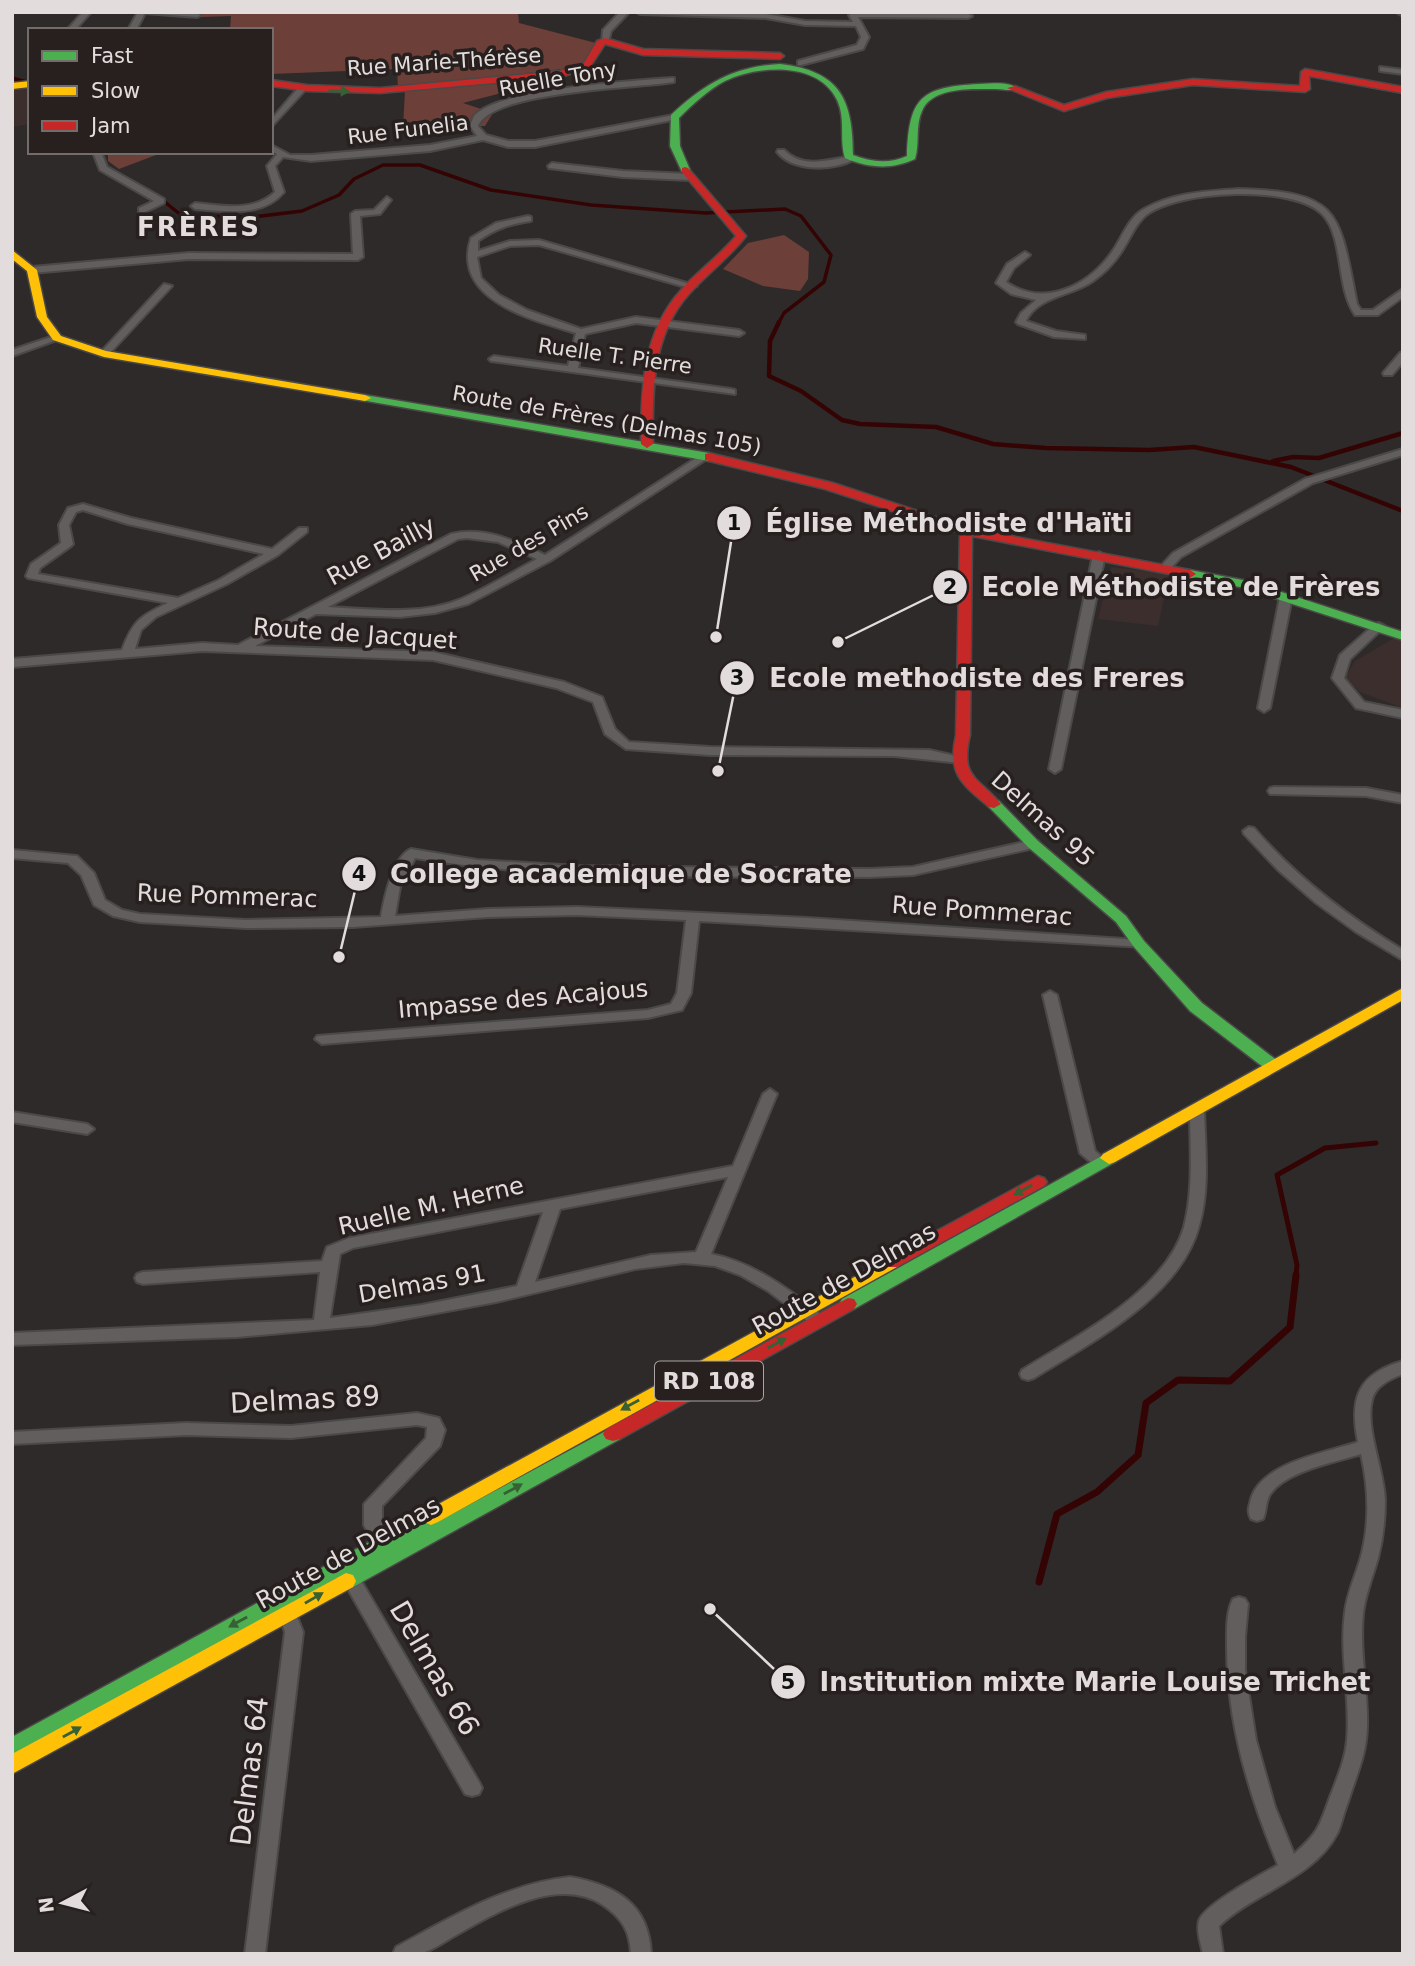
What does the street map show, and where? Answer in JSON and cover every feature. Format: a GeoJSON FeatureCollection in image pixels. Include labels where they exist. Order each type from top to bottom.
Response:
{"type":"FeatureCollection","features":[{"type":"Feature","properties":{"kind":"street"},"geometry":{"type":"LineString","coordinates":[[73,28],[87,12]]}},
{"type":"Feature","properties":{"kind":"street"},"geometry":{"type":"LineString","coordinates":[[133,28],[142,12]]}},
{"type":"Feature","properties":{"kind":"street"},"geometry":{"type":"LineString","coordinates":[[148,12],[198,16]]}},
{"type":"Feature","properties":{"kind":"street"},"geometry":{"type":"LineString","coordinates":[[625,12],[607,30],[605,41],[643,52],[785,57],[821,75],[846,111],[850,126],[848,156],[851,159]]}},
{"type":"Feature","properties":{"kind":"street"},"geometry":{"type":"LineString","coordinates":[[640,12],[766,16],[805,23],[858,24]]}},
{"type":"Feature","properties":{"kind":"street"},"geometry":{"type":"LineString","coordinates":[[647,444],[648,380],[664,323],[674,305],[741,236],[719,206],[690,177],[675,148],[674,117],[688,100],[713,84],[742,71],[800,64],[860,47],[865,37],[853,14],[968,16]]}},
{"type":"Feature","properties":{"kind":"street","name":"Rue Marie-Thérèse"},"geometry":{"type":"LineString","coordinates":[[273,83],[302,89],[346,92],[561,74],[587,65],[600,43],[605,41]]}},
{"type":"Feature","properties":{"kind":"street"},"geometry":{"type":"LineString","coordinates":[[1383,69],[1403,72]]}},
{"type":"Feature","properties":{"kind":"street"},"geometry":{"type":"LineString","coordinates":[[781,152],[789,161],[810,164],[851,159],[905,162],[912,157],[912,133],[921,103],[936,91],[972,85],[1007,86],[1064,108],[1106,95],[1193,82],[1305,89],[1305,72],[1403,90]]}},
{"type":"Feature","properties":{"kind":"street","name":"Ruelle Tony"},"geometry":{"type":"LineString","coordinates":[[482,138],[474,126],[479,115],[499,105],[545,95],[671,80]]}},
{"type":"Feature","properties":{"kind":"street"},"geometry":{"type":"LineString","coordinates":[[273,123],[302,89]]}},
{"type":"Feature","properties":{"kind":"street","name":"Rue Funelia"},"geometry":{"type":"LineString","coordinates":[[273,148],[295,158],[430,148],[482,138],[508,144],[535,144],[674,117]]}},
{"type":"Feature","properties":{"kind":"street"},"geometry":{"type":"LineString","coordinates":[[98,154],[103,168],[161,201],[142,210]]}},
{"type":"Feature","properties":{"kind":"street"},"geometry":{"type":"LineString","coordinates":[[195,206],[244,208],[263,205],[275,198],[280,192],[271,166],[281,154]]}},
{"type":"Feature","properties":{"kind":"street"},"geometry":{"type":"LineString","coordinates":[[552,166],[623,174],[690,177]]}},
{"type":"Feature","properties":{"kind":"street"},"geometry":{"type":"LineString","coordinates":[[1082,337],[1054,334],[1021,322],[1042,300],[1064,292],[1101,271],[1146,211],[1182,199],[1230,192],[1296,196],[1312,202],[1326,212],[1332,220],[1352,304],[1358,313],[1376,313],[1403,292]]}},
{"type":"Feature","properties":{"kind":"street"},"geometry":{"type":"LineString","coordinates":[[32,270],[189,256],[358,257],[355,214],[377,212],[387,200]]}},
{"type":"Feature","properties":{"kind":"street"},"geometry":{"type":"LineString","coordinates":[[528,219],[509,220],[492,226],[474,240],[472,256],[476,276],[486,290],[538,318],[582,332],[636,320],[739,333]]}},
{"type":"Feature","properties":{"kind":"street"},"geometry":{"type":"LineString","coordinates":[[472,256],[507,243],[551,243],[589,257],[692,286]]}},
{"type":"Feature","properties":{"kind":"street"},"geometry":{"type":"LineString","coordinates":[[12,253],[32,270],[42,317],[57,338],[12,353]]}},
{"type":"Feature","properties":{"kind":"street"},"geometry":{"type":"LineString","coordinates":[[1025,255],[1010,266],[1001,283],[1018,293],[1042,300]]}},
{"type":"Feature","properties":{"kind":"street"},"geometry":{"type":"LineString","coordinates":[[104,354],[167,286]]}},
{"type":"Feature","properties":{"kind":"street"},"geometry":{"type":"LineString","coordinates":[[572,370],[582,332]]}},
{"type":"Feature","properties":{"kind":"street","name":"Route de Frères (Delmas 105)"},"geometry":{"type":"LineString","coordinates":[[57,338],[104,354],[647,444],[704,456],[829,486],[966,531],[1166,566],[1243,584],[1403,636]]}},
{"type":"Feature","properties":{"kind":"street"},"geometry":{"type":"LineString","coordinates":[[1388,373],[1403,355]]}},
{"type":"Feature","properties":{"kind":"street","name":"Ruelle T. Pierre"},"geometry":{"type":"LineString","coordinates":[[494,359],[730,392]]}},
{"type":"Feature","properties":{"kind":"street"},"geometry":{"type":"LineString","coordinates":[[1166,566],[1177,555],[1309,481],[1383,461],[1403,452]]}},
{"type":"Feature","properties":{"kind":"street","name":"Rue des Pins"},"geometry":{"type":"LineString","coordinates":[[314,610],[400,614],[435,610],[491,590],[546,559],[704,456]]}},
{"type":"Feature","properties":{"kind":"street"},"geometry":{"type":"LineString","coordinates":[[179,602],[32,576],[35,566],[67,544],[64,525],[72,510],[83,508],[128,521],[274,553]]}},
{"type":"Feature","properties":{"kind":"street"},"geometry":{"type":"LineString","coordinates":[[128,651],[136,629],[152,615],[274,553],[303,530]]}},
{"type":"Feature","properties":{"kind":"street"},"geometry":{"type":"LineString","coordinates":[[956,760],[963,736],[962,640],[966,531]]}},
{"type":"Feature","properties":{"kind":"street","name":"Rue Bailly"},"geometry":{"type":"LineString","coordinates":[[240,648],[455,536],[474,532],[491,535],[546,559]]}},
{"type":"Feature","properties":{"kind":"street"},"geometry":{"type":"LineString","coordinates":[[1055,769],[1099,555]]}},
{"type":"Feature","properties":{"kind":"street"},"geometry":{"type":"LineString","coordinates":[[1264,708],[1286,597]]}},
{"type":"Feature","properties":{"kind":"street"},"geometry":{"type":"LineString","coordinates":[[1379,626],[1344,658],[1338,678],[1360,705],[1403,714]]}},
{"type":"Feature","properties":{"kind":"street","name":"Route de Jacquet"},"geometry":{"type":"LineString","coordinates":[[12,663],[128,651],[240,648],[433,656],[560,685],[598,700],[609,731],[626,745],[747,752],[894,752],[929,754],[956,760]]}},
{"type":"Feature","properties":{"kind":"street","name":"Delmas 95"},"geometry":{"type":"LineString","coordinates":[[956,760],[963,778],[998,807],[1033,844],[1121,919],[1139,944],[1196,1007],[1267,1062]]}},
{"type":"Feature","properties":{"kind":"street"},"geometry":{"type":"LineString","coordinates":[[1274,791],[1355,791],[1403,799]]}},
{"type":"Feature","properties":{"kind":"street"},"geometry":{"type":"LineString","coordinates":[[1249,831],[1276,865],[1365,934],[1403,956]]}},
{"type":"Feature","properties":{"kind":"street"},"geometry":{"type":"LineString","coordinates":[[387,920],[393,887],[411,853],[477,864],[578,870],[870,873],[914,871],[1033,844]]}},
{"type":"Feature","properties":{"kind":"street","name":"Rue Pommerac"},"geometry":{"type":"LineString","coordinates":[[12,854],[72,859],[87,873],[99,902],[118,913],[141,918],[246,924],[578,911],[1139,944]]}},
{"type":"Feature","properties":{"kind":"street","name":"Impasse des Acajous"},"geometry":{"type":"LineString","coordinates":[[321,1039],[648,1014],[677,1007],[684,993],[692,917]]}},
{"type":"Feature","properties":{"kind":"street","name":"Route de Delmas"},"geometry":{"type":"LineString","coordinates":[[12,1765],[284,1605],[350,1577],[385,1549],[818,1321],[1093,1157],[1197,1109],[1403,976]]}},
{"type":"Feature","properties":{"kind":"street","name":"Route de Delmas"},"geometry":{"type":"LineString","coordinates":[[12,1748],[385,1549],[803,1309],[1267,1062],[1403,993]]}},
{"type":"Feature","properties":{"kind":"street"},"geometry":{"type":"LineString","coordinates":[[1050,995],[1093,1157]]}},
{"type":"Feature","properties":{"kind":"street"},"geometry":{"type":"LineString","coordinates":[[702,1258],[770,1094]]}},
{"type":"Feature","properties":{"kind":"street"},"geometry":{"type":"LineString","coordinates":[[1028,1374],[1118,1316],[1167,1272],[1189,1236],[1195,1198],[1197,1109]]}},
{"type":"Feature","properties":{"kind":"street"},"geometry":{"type":"LineString","coordinates":[[12,1117],[87,1129]]}},
{"type":"Feature","properties":{"kind":"street","name":"Ruelle M. Herne"},"geometry":{"type":"LineString","coordinates":[[143,1278],[329,1266],[333,1251],[342,1245],[738,1170]]}},
{"type":"Feature","properties":{"kind":"street"},"geometry":{"type":"LineString","coordinates":[[524,1290],[554,1203]]}},
{"type":"Feature","properties":{"kind":"street","name":"Delmas 91"},"geometry":{"type":"LineString","coordinates":[[12,1339],[233,1332],[321,1325],[434,1309],[648,1262],[702,1258],[738,1267],[818,1321]]}},
{"type":"Feature","properties":{"kind":"street"},"geometry":{"type":"LineString","coordinates":[[321,1325],[329,1266]]}},
{"type":"Feature","properties":{"kind":"street"},"geometry":{"type":"LineString","coordinates":[[1213,1954],[1208,1923],[1219,1911],[1290,1869],[1326,1835],[1354,1758],[1357,1699],[1352,1624],[1354,1601],[1370,1562],[1376,1503],[1360,1418],[1364,1394],[1387,1372],[1403,1367]]}},
{"type":"Feature","properties":{"kind":"street","name":"Delmas 89"},"geometry":{"type":"LineString","coordinates":[[12,1438],[186,1429],[266,1433],[418,1419],[433,1422],[437,1430],[434,1441],[373,1504],[373,1525],[385,1549]]}},
{"type":"Feature","properties":{"kind":"street"},"geometry":{"type":"LineString","coordinates":[[1257,1514],[1261,1493],[1269,1484],[1307,1466],[1367,1445]]}},
{"type":"Feature","properties":{"kind":"street","name":"Delmas 66"},"geometry":{"type":"LineString","coordinates":[[350,1577],[472,1788]]}},
{"type":"Feature","properties":{"kind":"street"},"geometry":{"type":"LineString","coordinates":[[1239,1604],[1235,1660],[1241,1706],[1267,1818],[1290,1869]]}},
{"type":"Feature","properties":{"kind":"street","name":"Delmas 64"},"geometry":{"type":"LineString","coordinates":[[255,1954],[294,1632],[284,1605]]}},
{"type":"Feature","properties":{"kind":"street"},"geometry":{"type":"LineString","coordinates":[[404,1954],[488,1906],[526,1892],[558,1886],[592,1888],[612,1897],[635,1923],[641,1954]]}},
{"type":"Feature","properties":{"kind":"shaded area"},"geometry":{"type":"Polygon","coordinates":[[[201,12],[518,12],[519,23],[596,43],[580,67],[398,88],[397,69],[273,74],[273,28],[230,28],[231,16],[201,17],[201,12]]]}},
{"type":"Feature","properties":{"kind":"shaded area"},"geometry":{"type":"Polygon","coordinates":[[[12,80],[28,84],[28,124],[12,127],[12,80]]]}},
{"type":"Feature","properties":{"kind":"shaded area"},"geometry":{"type":"Polygon","coordinates":[[[507,80],[517,89],[463,103],[493,113],[485,126],[403,127],[405,91],[507,80]]]}},
{"type":"Feature","properties":{"kind":"shaded area"},"geometry":{"type":"Polygon","coordinates":[[[108,154],[159,154],[119,169],[108,161],[108,154]]]}},
{"type":"Feature","properties":{"kind":"shaded area"},"geometry":{"type":"Polygon","coordinates":[[[784,235],[809,252],[808,279],[800,291],[763,286],[723,269],[748,243],[784,235]]]}},
{"type":"Feature","properties":{"kind":"shaded area"},"geometry":{"type":"Polygon","coordinates":[[[1111,567],[1169,574],[1158,626],[1098,619],[1111,567]]]}},
{"type":"Feature","properties":{"kind":"shaded area"},"geometry":{"type":"Polygon","coordinates":[[[1396,637],[1403,640],[1403,708],[1360,692],[1345,678],[1355,661],[1396,637]]]}},
{"type":"Feature","properties":{"kind":"waterway"},"geometry":{"type":"LineString","coordinates":[[12,78],[28,82]]}},
{"type":"Feature","properties":{"kind":"waterway"},"geometry":{"type":"LineString","coordinates":[[160,198],[182,216],[253,217],[302,211],[339,195],[354,179],[383,165],[420,165],[491,190],[591,205],[706,213],[785,209],[801,216],[831,255],[824,282],[784,313],[778,323]]}},
{"type":"Feature","properties":{"kind":"waterway"},"geometry":{"type":"LineString","coordinates":[[778,323],[770,341],[769,376],[801,391],[842,420],[860,424],[936,427],[993,444],[1149,450],[1194,447],[1291,467],[1403,511]]}},
{"type":"Feature","properties":{"kind":"waterway"},"geometry":{"type":"LineString","coordinates":[[1273,461],[1293,457],[1319,458],[1403,433]]}},
{"type":"Feature","properties":{"kind":"waterway"},"geometry":{"type":"LineString","coordinates":[[1296,1276],[1297,1265],[1277,1175],[1325,1148],[1376,1143]]}},
{"type":"Feature","properties":{"kind":"waterway"},"geometry":{"type":"LineString","coordinates":[[1039,1582],[1057,1514],[1097,1492],[1138,1455],[1146,1403],[1178,1380],[1230,1381],[1290,1327],[1296,1275]]}},
{"type":"Feature","properties":{"kind":"traffic: fast"},"geometry":{"type":"LineString","coordinates":[[685,170],[675,146],[674,117],[711,86],[742,72],[780,67],[799,69],[816,75],[830,85],[841,99],[848,123],[848,156],[863,162],[880,164],[897,163],[912,157],[917,111],[922,102],[930,96],[956,88],[1012,88]]}},
{"type":"Feature","properties":{"kind":"traffic: fast"},"geometry":{"type":"LineString","coordinates":[[365,398],[709,457]]}},
{"type":"Feature","properties":{"kind":"traffic: fast"},"geometry":{"type":"LineString","coordinates":[[1190,574],[1243,584],[1403,636]]}},
{"type":"Feature","properties":{"kind":"traffic: fast"},"geometry":{"type":"LineString","coordinates":[[994,804],[1033,844],[1121,919],[1139,944],[1196,1007],[1273,1066]]}},
{"type":"Feature","properties":{"kind":"traffic: fast"},"geometry":{"type":"LineString","coordinates":[[848,1304],[1109,1158]]}},
{"type":"Feature","properties":{"kind":"traffic: fast"},"geometry":{"type":"LineString","coordinates":[[346,1581],[613,1434]]}},
{"type":"Feature","properties":{"kind":"traffic: fast"},"geometry":{"type":"LineString","coordinates":[[12,1748],[431,1517]]}},
{"type":"Feature","properties":{"kind":"traffic: slow"},"geometry":{"type":"LineString","coordinates":[[12,86],[28,84]]}},
{"type":"Feature","properties":{"kind":"traffic: slow"},"geometry":{"type":"LineString","coordinates":[[12,253],[32,270],[42,317],[57,338],[104,354],[365,398]]}},
{"type":"Feature","properties":{"kind":"traffic: slow"},"geometry":{"type":"LineString","coordinates":[[1109,1158],[1403,993]]}},
{"type":"Feature","properties":{"kind":"traffic: slow"},"geometry":{"type":"LineString","coordinates":[[431,1517],[891,1263]]}},
{"type":"Feature","properties":{"kind":"traffic: slow"},"geometry":{"type":"LineString","coordinates":[[12,1765],[346,1581]]}},
{"type":"Feature","properties":{"kind":"traffic: jam"},"geometry":{"type":"LineString","coordinates":[[273,83],[344,91],[380,91],[561,74],[587,65],[600,43],[605,41],[643,52],[780,56]]}},
{"type":"Feature","properties":{"kind":"traffic: jam"},"geometry":{"type":"LineString","coordinates":[[1012,88],[1064,108],[1106,95],[1193,82],[1305,89],[1305,72],[1403,90]]}},
{"type":"Feature","properties":{"kind":"traffic: jam"},"geometry":{"type":"LineString","coordinates":[[647,444],[648,384],[655,346],[662,327],[683,294],[741,236],[685,170]]}},
{"type":"Feature","properties":{"kind":"traffic: jam"},"geometry":{"type":"LineString","coordinates":[[709,457],[829,486],[966,531],[1190,574]]}},
{"type":"Feature","properties":{"kind":"traffic: jam"},"geometry":{"type":"LineString","coordinates":[[966,531],[963,735],[959,759],[960,768],[969,782],[994,804]]}},
{"type":"Feature","properties":{"kind":"traffic: jam"},"geometry":{"type":"LineString","coordinates":[[891,1263],[1038,1182]]}},
{"type":"Feature","properties":{"kind":"traffic: jam"},"geometry":{"type":"LineString","coordinates":[[613,1434],[848,1304]]}},
{"type":"Feature","properties":{"kind":"place","name":"Église Méthodiste d'Haïti"},"geometry":{"type":"Point","coordinates":[716,637]}},
{"type":"Feature","properties":{"kind":"place","name":"Ecole Méthodiste de Frères"},"geometry":{"type":"Point","coordinates":[838,642]}},
{"type":"Feature","properties":{"kind":"place","name":"Ecole methodiste des Freres"},"geometry":{"type":"Point","coordinates":[718,771]}},
{"type":"Feature","properties":{"kind":"place","name":"College academique de Socrate"},"geometry":{"type":"Point","coordinates":[339,957]}},
{"type":"Feature","properties":{"kind":"place","name":"Institution mixte Marie Louise Trichet"},"geometry":{"type":"Point","coordinates":[710,1609]}},
{"type":"Feature","properties":{"kind":"district","name":"FRÈRES"},"geometry":{"type":"Point","coordinates":[199,227]}}]}
